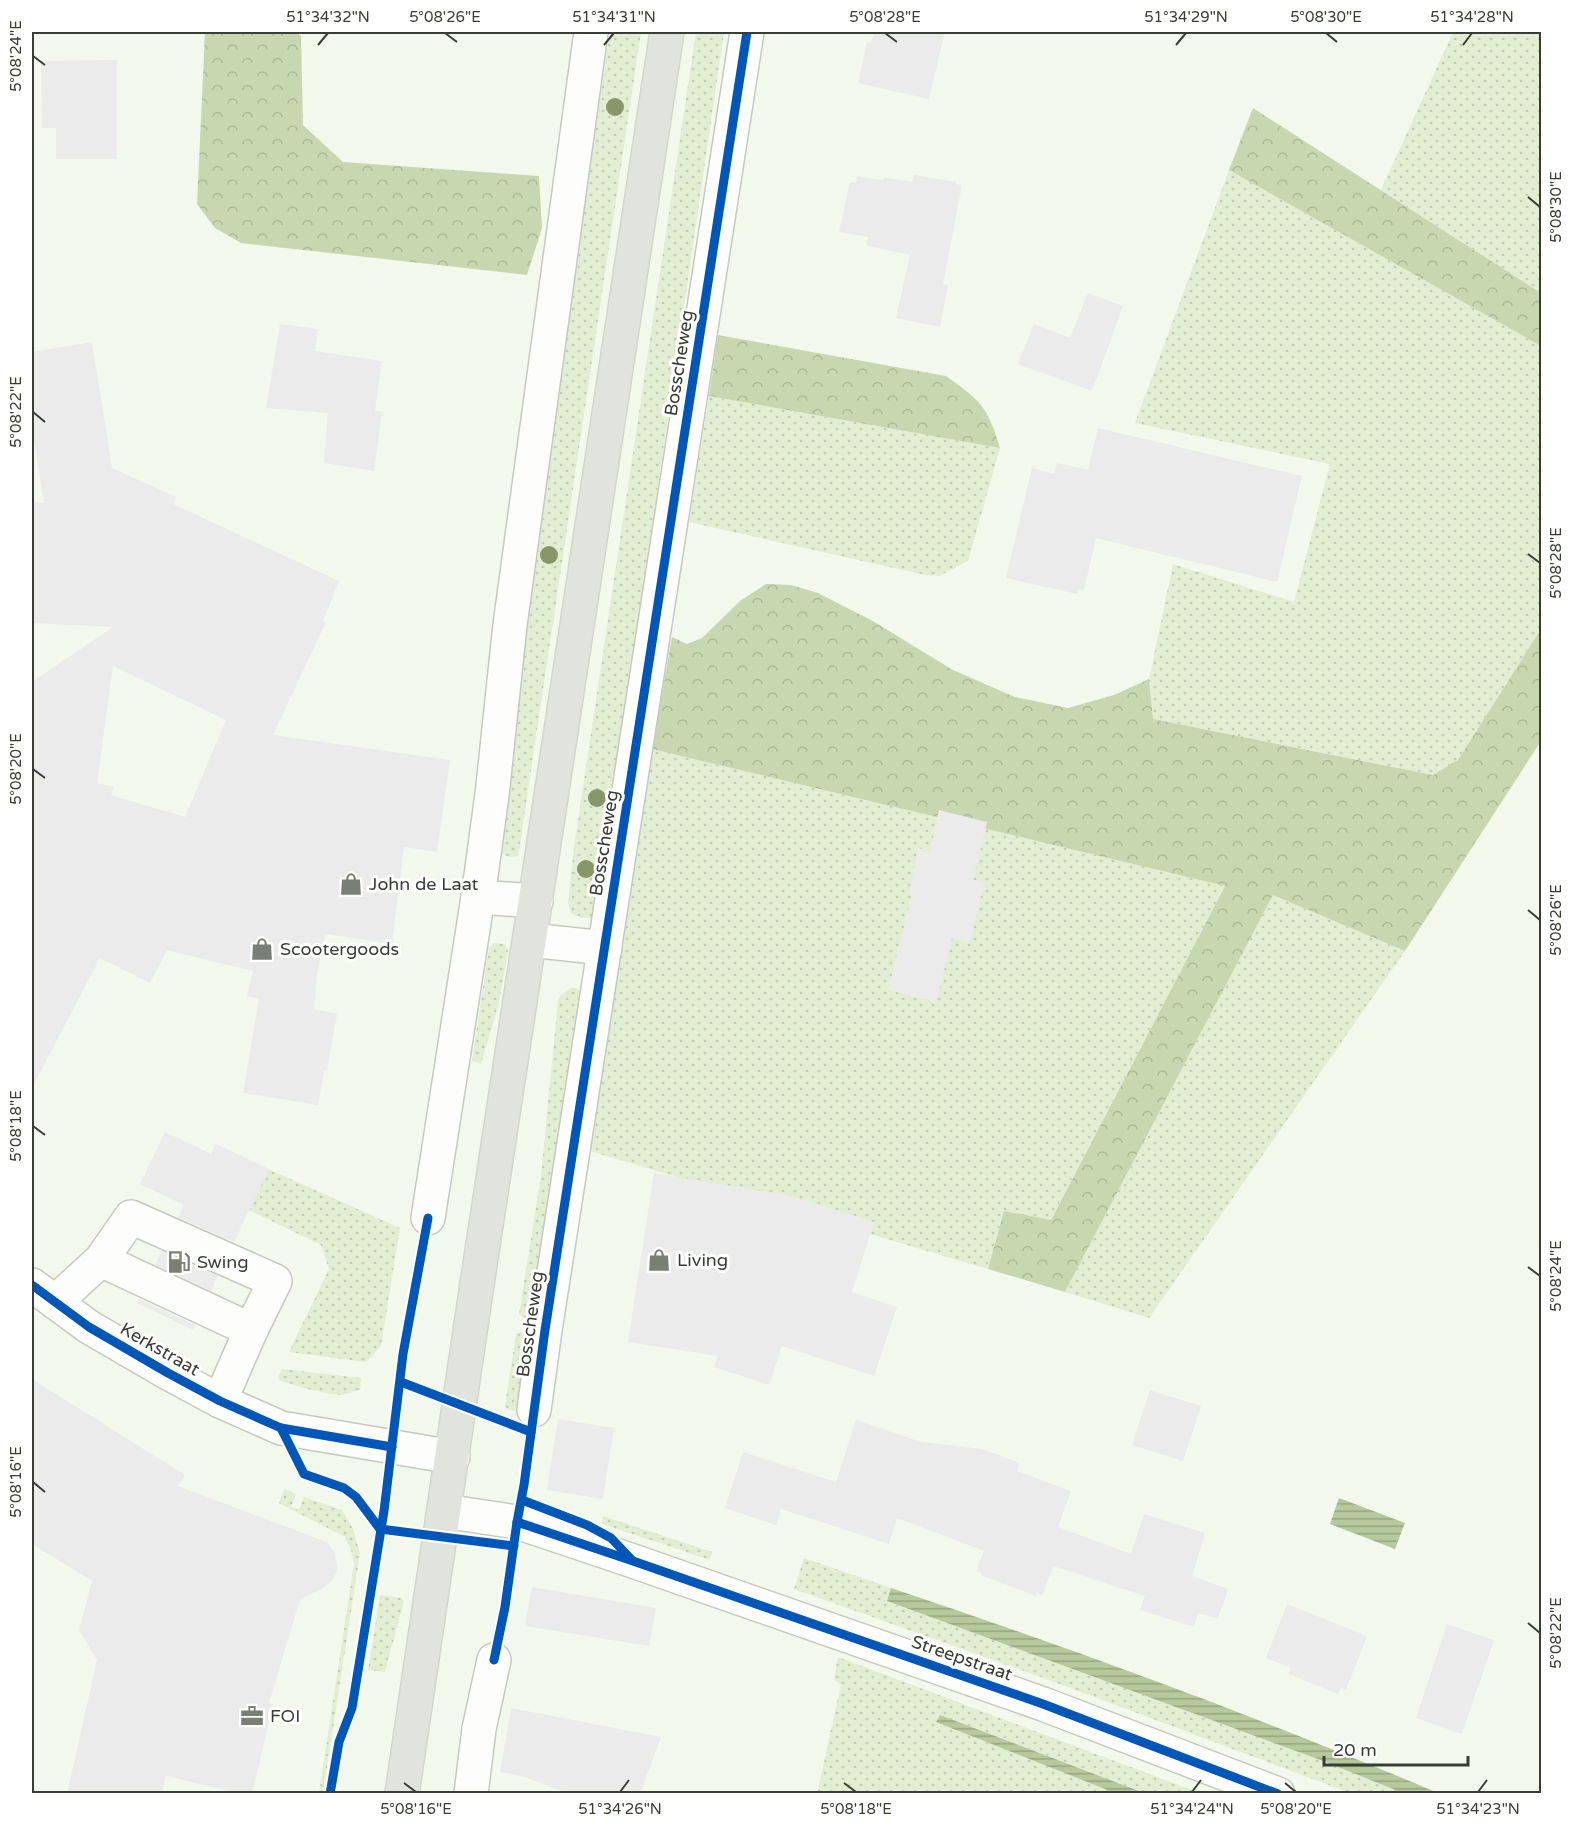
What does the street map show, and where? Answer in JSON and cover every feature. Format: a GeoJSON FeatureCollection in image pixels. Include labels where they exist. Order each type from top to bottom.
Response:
{"type":"FeatureCollection","features":[{"type":"Feature","properties":{"kind":"main road"},"geometry":{"type":"LineString","coordinates":[[402,1794],[667,32]]}},
{"type":"Feature","properties":{"kind":"street"},"geometry":{"type":"LineString","coordinates":[[428,1218],[478,897],[492,795],[513,602],[591,32]]}},
{"type":"Feature","properties":{"kind":"street","name":"Bosscheweg"},"geometry":{"type":"LineString","coordinates":[[534,1410],[747,32]]}},
{"type":"Feature","properties":{"kind":"street"},"geometry":{"type":"LineString","coordinates":[[478,897],[536,901]]}},
{"type":"Feature","properties":{"kind":"street"},"geometry":{"type":"LineString","coordinates":[[530,940],[605,948]]}},
{"type":"Feature","properties":{"kind":"street"},"geometry":{"type":"LineString","coordinates":[[43,1294],[101,1260],[131,1217],[275,1281],[220,1401]]}},
{"type":"Feature","properties":{"kind":"street"},"geometry":{"type":"LineString","coordinates":[[101,1260],[251,1330]]}},
{"type":"Feature","properties":{"kind":"street","name":"Kerkstraat"},"geometry":{"type":"LineString","coordinates":[[43,1294],[89,1327],[168,1373],[220,1401],[281,1428],[453,1457]]}},
{"type":"Feature","properties":{"kind":"street","name":"Streepstraat"},"geometry":{"type":"LineString","coordinates":[[444,1511],[517,1522],[633,1561],[1043,1704],[1278,1794]]}},
{"type":"Feature","properties":{"kind":"street"},"geometry":{"type":"LineString","coordinates":[[471,1794],[479,1729],[494,1660]]}},
{"type":"Feature","properties":{"kind":"shaded area"},"geometry":{"type":"Polygon","coordinates":[[[610,32],[641,32],[519,851],[518,856],[511,857],[503,855],[500,849],[512,747],[552,440],[610,32]]]}},
{"type":"Feature","properties":{"kind":"shaded area"},"geometry":{"type":"Polygon","coordinates":[[[696,32],[724,32],[596,912],[592,918],[582,918],[571,913],[568,902],[574,847],[696,32]]]}},
{"type":"Feature","properties":{"kind":"shaded area"},"geometry":{"type":"Polygon","coordinates":[[[1453,32],[1541,32],[1541,293],[1381,190],[1453,32]]]}},
{"type":"Feature","properties":{"kind":"shaded area"},"geometry":{"type":"Polygon","coordinates":[[[1229,170],[1541,346],[1541,629],[1458,760],[1434,775],[1153,719],[1149,679],[1173,564],[1294,602],[1330,464],[1135,423],[1229,170]]]}},
{"type":"Feature","properties":{"kind":"shaded area"},"geometry":{"type":"Polygon","coordinates":[[[709,396],[1000,448],[968,561],[939,576],[925,575],[689,522],[709,396]]]}},
{"type":"Feature","properties":{"kind":"shaded area"},"geometry":{"type":"Polygon","coordinates":[[[652,749],[1225,886],[1050,1221],[1004,1211],[988,1269],[583,1149],[652,749]]]}},
{"type":"Feature","properties":{"kind":"shaded area"},"geometry":{"type":"Polygon","coordinates":[[[1273,895],[1405,951],[1149,1318],[1065,1292],[1273,895]]]}},
{"type":"Feature","properties":{"kind":"shaded area"},"geometry":{"type":"Polygon","coordinates":[[[493,943],[505,944],[508,951],[499,1003],[481,1064],[472,1061],[489,948],[493,943]]]}},
{"type":"Feature","properties":{"kind":"shaded area"},"geometry":{"type":"Polygon","coordinates":[[[571,988],[582,992],[531,1315],[530,1318],[522,1317],[519,1314],[541,1176],[558,1001],[560,996],[571,988]]]}},
{"type":"Feature","properties":{"kind":"shaded area"},"geometry":{"type":"Polygon","coordinates":[[[268,1169],[400,1228],[381,1346],[366,1362],[289,1352],[329,1269],[321,1245],[249,1210],[268,1169]]]}},
{"type":"Feature","properties":{"kind":"shaded area"},"geometry":{"type":"Polygon","coordinates":[[[520,1332],[528,1334],[523,1412],[508,1410],[505,1406],[516,1334],[520,1332]]]}},
{"type":"Feature","properties":{"kind":"shaded area"},"geometry":{"type":"Polygon","coordinates":[[[282,1369],[361,1378],[360,1390],[342,1395],[303,1388],[279,1380],[282,1369]]]}},
{"type":"Feature","properties":{"kind":"shaded area"},"geometry":{"type":"Polygon","coordinates":[[[284,1489],[296,1494],[291,1507],[299,1510],[304,1497],[342,1510],[353,1529],[360,1553],[323,1793],[319,1793],[354,1564],[345,1537],[279,1503],[284,1489]]]}},
{"type":"Feature","properties":{"kind":"shaded area"},"geometry":{"type":"Polygon","coordinates":[[[1339,1498],[1405,1523],[1395,1549],[1330,1524],[1339,1498]]]}},
{"type":"Feature","properties":{"kind":"shaded area"},"geometry":{"type":"Polygon","coordinates":[[[603,1516],[712,1552],[710,1560],[602,1524],[603,1516]]]}},
{"type":"Feature","properties":{"kind":"shaded area"},"geometry":{"type":"Polygon","coordinates":[[[804,1558],[891,1588],[887,1601],[1323,1761],[1403,1793],[1350,1793],[1049,1680],[794,1589],[804,1558]]]}},
{"type":"Feature","properties":{"kind":"shaded area"},"geometry":{"type":"Polygon","coordinates":[[[891,1588],[1167,1685],[1438,1793],[1403,1793],[1323,1761],[887,1601],[891,1588]]]}},
{"type":"Feature","properties":{"kind":"shaded area"},"geometry":{"type":"Polygon","coordinates":[[[380,1595],[402,1598],[404,1601],[385,1672],[368,1670],[380,1595]]]}},
{"type":"Feature","properties":{"kind":"shaded area"},"geometry":{"type":"Polygon","coordinates":[[[838,1657],[1192,1790],[1193,1793],[1144,1793],[940,1715],[936,1722],[1115,1793],[817,1794],[841,1684],[834,1680],[838,1657]]]}},
{"type":"Feature","properties":{"kind":"shaded area"},"geometry":{"type":"Polygon","coordinates":[[[940,1715],[1144,1793],[1115,1793],[936,1722],[940,1715]]]}},
{"type":"Feature","properties":{"kind":"green space"},"geometry":{"type":"Polygon","coordinates":[[[205,32],[296,32],[301,36],[303,125],[343,162],[539,176],[542,228],[527,275],[241,243],[215,228],[197,204],[205,32]]]}},
{"type":"Feature","properties":{"kind":"green space"},"geometry":{"type":"Polygon","coordinates":[[[1253,108],[1541,293],[1541,346],[1229,170],[1253,108]]]}},
{"type":"Feature","properties":{"kind":"green space"},"geometry":{"type":"Polygon","coordinates":[[[718,335],[946,376],[982,406],[1000,448],[709,396],[718,335]]]}},
{"type":"Feature","properties":{"kind":"green space"},"geometry":{"type":"Polygon","coordinates":[[[766,584],[791,585],[818,593],[871,620],[953,670],[1015,697],[1068,708],[1114,695],[1149,679],[1153,719],[1433,775],[1458,760],[1541,629],[1541,741],[1405,951],[1273,895],[1065,1292],[988,1269],[1004,1211],[1051,1220],[1225,886],[652,749],[672,637],[687,644],[702,638],[740,601],[766,584]]]}},
{"type":"Feature","properties":{"kind":"building"},"geometry":{"type":"Polygon","coordinates":[[[874,32],[945,32],[929,99],[858,83],[867,42],[871,43],[874,32]]]}},
{"type":"Feature","properties":{"kind":"building"},"geometry":{"type":"Polygon","coordinates":[[[117,60],[117,159],[56,159],[56,128],[42,128],[41,61],[117,60]]]}},
{"type":"Feature","properties":{"kind":"building"},"geometry":{"type":"Polygon","coordinates":[[[914,175],[962,185],[943,284],[948,285],[940,327],[896,318],[910,255],[866,245],[868,237],[839,232],[850,182],[856,183],[857,176],[883,180],[884,177],[912,182],[914,175]]]}},
{"type":"Feature","properties":{"kind":"building"},"geometry":{"type":"Polygon","coordinates":[[[1088,293],[1123,306],[1092,391],[1018,364],[1034,324],[1070,338],[1088,293]]]}},
{"type":"Feature","properties":{"kind":"building"},"geometry":{"type":"Polygon","coordinates":[[[280,324],[318,329],[315,351],[382,361],[375,411],[382,412],[374,471],[324,463],[328,413],[266,408],[280,324]]]}},
{"type":"Feature","properties":{"kind":"building"},"geometry":{"type":"Polygon","coordinates":[[[92,342],[112,468],[176,497],[173,504],[339,581],[323,621],[326,622],[273,735],[450,760],[437,852],[404,847],[392,944],[325,934],[317,974],[314,1009],[337,1014],[327,1071],[324,1070],[318,1105],[243,1093],[259,999],[247,996],[253,971],[167,950],[150,983],[100,958],[32,1088],[32,682],[113,627],[32,623],[32,502],[44,503],[32,428],[32,352],[92,342]],[[113,666],[97,783],[114,787],[111,795],[185,817],[226,720],[113,666]]]}},
{"type":"Feature","properties":{"kind":"building"},"geometry":{"type":"Polygon","coordinates":[[[1098,428],[1302,476],[1277,582],[1096,538],[1084,590],[1078,589],[1077,594],[1006,578],[1032,468],[1054,474],[1057,463],[1088,470],[1098,428]]]}},
{"type":"Feature","properties":{"kind":"building"},"geometry":{"type":"Polygon","coordinates":[[[939,810],[987,822],[973,880],[984,883],[970,943],[952,938],[936,1002],[888,990],[912,895],[909,894],[918,848],[930,851],[939,810]]]}},
{"type":"Feature","properties":{"kind":"building"},"geometry":{"type":"Polygon","coordinates":[[[165,1132],[211,1154],[216,1144],[269,1169],[234,1242],[178,1217],[184,1205],[140,1184],[165,1132]]]}},
{"type":"Feature","properties":{"kind":"building"},"geometry":{"type":"Polygon","coordinates":[[[654,1173],[791,1196],[874,1222],[852,1292],[897,1307],[874,1376],[782,1346],[769,1385],[714,1367],[718,1356],[628,1342],[654,1173]]]}},
{"type":"Feature","properties":{"kind":"building"},"geometry":{"type":"Polygon","coordinates":[[[162,1251],[218,1276],[211,1291],[155,1265],[162,1251]]]}},
{"type":"Feature","properties":{"kind":"building"},"geometry":{"type":"Polygon","coordinates":[[[139,1299],[195,1325],[193,1330],[137,1303],[139,1299]]]}},
{"type":"Feature","properties":{"kind":"building"},"geometry":{"type":"Polygon","coordinates":[[[32,1379],[185,1475],[178,1486],[319,1539],[328,1543],[334,1552],[338,1568],[333,1580],[322,1589],[300,1599],[269,1703],[273,1704],[252,1794],[241,1794],[166,1776],[162,1794],[67,1794],[97,1660],[79,1630],[92,1581],[32,1544],[32,1379]]]}},
{"type":"Feature","properties":{"kind":"building"},"geometry":{"type":"Polygon","coordinates":[[[1150,1390],[1201,1406],[1183,1461],[1132,1445],[1150,1390]]]}},
{"type":"Feature","properties":{"kind":"building"},"geometry":{"type":"Polygon","coordinates":[[[558,1419],[614,1428],[603,1499],[547,1490],[558,1419]]]}},
{"type":"Feature","properties":{"kind":"building"},"geometry":{"type":"Polygon","coordinates":[[[856,1420],[921,1442],[982,1449],[1020,1463],[1017,1471],[1071,1491],[1058,1527],[1131,1554],[1144,1514],[1205,1533],[1192,1576],[1228,1589],[1218,1619],[1198,1613],[1194,1627],[1140,1610],[1145,1596],[1053,1566],[1042,1596],[1037,1593],[1036,1596],[976,1571],[984,1551],[897,1518],[889,1544],[781,1509],[776,1525],[725,1508],[743,1452],[836,1482],[856,1420]]]}},
{"type":"Feature","properties":{"kind":"building"},"geometry":{"type":"Polygon","coordinates":[[[532,1587],[656,1608],[649,1646],[525,1626],[532,1587]]]}},
{"type":"Feature","properties":{"kind":"building"},"geometry":{"type":"Polygon","coordinates":[[[1287,1604],[1367,1636],[1346,1690],[1341,1687],[1338,1694],[1289,1674],[1291,1668],[1266,1658],[1287,1604]]]}},
{"type":"Feature","properties":{"kind":"building"},"geometry":{"type":"Polygon","coordinates":[[[1447,1624],[1494,1640],[1462,1734],[1416,1718],[1447,1624]]]}},
{"type":"Feature","properties":{"kind":"building"},"geometry":{"type":"Polygon","coordinates":[[[511,1708],[661,1737],[640,1794],[570,1794],[525,1777],[500,1772],[511,1708]]]}},
{"type":"Feature","properties":{"kind":"cycle path"},"geometry":{"type":"LineString","coordinates":[[494,1660],[505,1607],[524,1485],[545,1330],[747,32]]}},
{"type":"Feature","properties":{"kind":"cycle path"},"geometry":{"type":"LineString","coordinates":[[330,1794],[339,1742],[352,1708],[384,1511],[403,1354],[428,1218]]}},
{"type":"Feature","properties":{"kind":"cycle path"},"geometry":{"type":"LineString","coordinates":[[32,1285],[89,1327],[220,1401],[281,1428],[392,1447]]}},
{"type":"Feature","properties":{"kind":"cycle path"},"geometry":{"type":"LineString","coordinates":[[401,1382],[531,1432]]}},
{"type":"Feature","properties":{"kind":"cycle path"},"geometry":{"type":"LineString","coordinates":[[281,1428],[304,1474],[344,1488],[356,1497],[380,1529],[514,1546]]}},
{"type":"Feature","properties":{"kind":"cycle path"},"geometry":{"type":"LineString","coordinates":[[522,1500],[587,1525],[611,1538],[631,1559]]}},
{"type":"Feature","properties":{"kind":"cycle path"},"geometry":{"type":"LineString","coordinates":[[517,1522],[1043,1704],[1278,1794]]}},
{"type":"Feature","properties":{"kind":"place","name":"John de Laat"},"geometry":{"type":"Point","coordinates":[351,884]}},
{"type":"Feature","properties":{"kind":"place","name":"Scootergoods"},"geometry":{"type":"Point","coordinates":[262,949]}},
{"type":"Feature","properties":{"kind":"place","name":"Living"},"geometry":{"type":"Point","coordinates":[659,1260]}},
{"type":"Feature","properties":{"kind":"place","name":"Swing"},"geometry":{"type":"Point","coordinates":[179,1262]}},
{"type":"Feature","properties":{"kind":"place","name":"FOI"},"geometry":{"type":"Point","coordinates":[252,1716]}}]}
